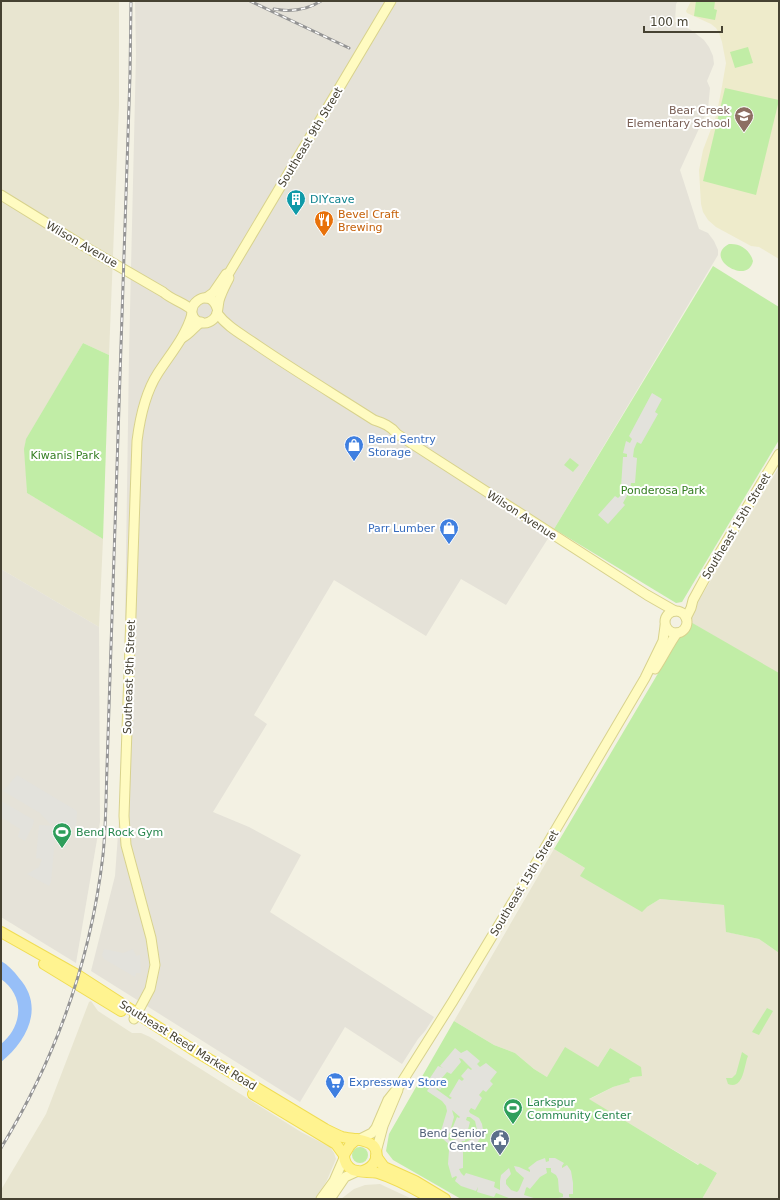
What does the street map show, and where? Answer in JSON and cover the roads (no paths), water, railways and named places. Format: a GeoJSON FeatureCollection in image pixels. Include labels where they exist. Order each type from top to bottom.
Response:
{"type":"FeatureCollection","features":[{"type":"Feature","properties":{"kind":"main road","name":"Southeast Reed Market Road"},"geometry":{"type":"LineString","coordinates":[[1,932],[78,976],[136,1016],[302,1124],[336,1144],[348,1167],[361,1171]]}},
{"type":"Feature","properties":{"kind":"main road","name":"Southeast Reed Market Road"},"geometry":{"type":"LineString","coordinates":[[1,939],[136,1016],[325,1129],[340,1136],[367,1141],[384,1167],[415,1181],[445,1199]]}},
{"type":"Feature","properties":{"kind":"main road","name":"Southeast 15th Street"},"geometry":{"type":"LineString","coordinates":[[344,1157],[350,1145],[358,1139]]}},
{"type":"Feature","properties":{"kind":"main road","name":"Southeast 15th Street"},"geometry":{"type":"LineString","coordinates":[[361,1171],[372,1166],[376,1154]]}},
{"type":"Feature","properties":{"kind":"main road"},"geometry":{"type":"LineString","coordinates":[[361,1171],[380,1174],[398,1181],[432,1199]]}},
{"type":"Feature","properties":{"kind":"street","name":"Southeast 9th Street"},"geometry":{"type":"LineString","coordinates":[[202,299],[213,293],[226,274],[229,273],[391,1]]}},
{"type":"Feature","properties":{"kind":"street","name":"Wilson Avenue"},"geometry":{"type":"LineString","coordinates":[[1,195],[82,245],[168,296],[181,302],[192,312]]}},
{"type":"Feature","properties":{"kind":"street","name":"Southeast 9th Street"},"geometry":{"type":"LineString","coordinates":[[217,310],[229,278],[229,273]]}},
{"type":"Feature","properties":{"kind":"street","name":"Wilson Avenue"},"geometry":{"type":"LineString","coordinates":[[163,292],[202,299]]}},
{"type":"Feature","properties":{"kind":"street"},"geometry":{"type":"LineString","coordinates":[[202,299],[213,301],[217,310],[213,320],[205,322],[197,320],[192,312],[193,306],[202,299]]}},
{"type":"Feature","properties":{"kind":"street","name":"Wilson Avenue"},"geometry":{"type":"LineString","coordinates":[[217,310],[221,318],[233,329],[286,365],[374,420],[393,429],[397,434],[647,595],[677,611]]}},
{"type":"Feature","properties":{"kind":"street","name":"Southeast 9th Street"},"geometry":{"type":"LineString","coordinates":[[136,1016],[150,989],[155,965],[151,938],[129,859],[124,823],[137,441],[140,419],[149,391],[157,374],[182,338],[192,312]]}},
{"type":"Feature","properties":{"kind":"street","name":"Southeast 9th Street"},"geometry":{"type":"LineString","coordinates":[[182,338],[188,335],[196,326],[205,322]]}},
{"type":"Feature","properties":{"kind":"street","name":"Wilson Avenue"},"geometry":{"type":"LineString","coordinates":[[205,322],[233,329]]}},
{"type":"Feature","properties":{"kind":"street","name":"Southeast 15th Street"},"geometry":{"type":"LineString","coordinates":[[686,618],[693,600],[710,569],[779,454]]}},
{"type":"Feature","properties":{"kind":"street","name":"Wilson Avenue"},"geometry":{"type":"LineString","coordinates":[[647,595],[661,610],[665,622]]}},
{"type":"Feature","properties":{"kind":"street","name":"Southeast 15th Street"},"geometry":{"type":"LineString","coordinates":[[677,611],[693,600]]}},
{"type":"Feature","properties":{"kind":"street"},"geometry":{"type":"LineString","coordinates":[[677,611],[686,618],[686,626],[678,633],[670,631],[665,622],[669,613],[677,611]]}},
{"type":"Feature","properties":{"kind":"street","name":"Southeast 15th Street"},"geometry":{"type":"LineString","coordinates":[[358,1139],[372,1133],[376,1128],[388,1100],[400,1085],[453,1001],[645,678],[663,641],[665,622]]}},
{"type":"Feature","properties":{"kind":"street","name":"Southeast 15th Street"},"geometry":{"type":"LineString","coordinates":[[645,678],[653,672],[666,652],[669,644],[678,633]]}},
{"type":"Feature","properties":{"kind":"street","name":"Southeast 15th Street"},"geometry":{"type":"LineString","coordinates":[[376,1154],[383,1126],[400,1085]]}},
{"type":"Feature","properties":{"kind":"street","name":"Southeast 15th Street"},"geometry":{"type":"LineString","coordinates":[[321,1199],[334,1181],[344,1157]]}},
{"type":"Feature","properties":{"kind":"street","name":"Southeast 15th Street"},"geometry":{"type":"LineString","coordinates":[[330,1199],[345,1178],[361,1171]]}},
{"type":"Feature","properties":{"kind":"water"},"geometry":{"type":"Polygon","coordinates":[[[1,961],[17,975],[27,989],[31,1000],[32,1012],[30,1023],[25,1034],[10,1054],[1,1062],[1,1044],[14,1029],[18,1011],[14,994],[9,986],[1,979],[1,961]]]}},
{"type":"Feature","properties":{"kind":"railway"},"geometry":{"type":"LineString","coordinates":[[1,1148],[21,1114],[38,1079],[68,1007],[90,932],[103,855],[106,811],[130,75],[131,1]]}},
{"type":"Feature","properties":{"kind":"railway"},"geometry":{"type":"LineString","coordinates":[[250,1],[349,48]]}},
{"type":"Feature","properties":{"kind":"railway"},"geometry":{"type":"LineString","coordinates":[[274,9],[298,10],[321,1]]}},
{"type":"Feature","properties":{"kind":"place","name":"Bear Creek Elementary School"},"geometry":{"type":"Point","coordinates":[744,133]}},
{"type":"Feature","properties":{"kind":"place","name":"DIYcave"},"geometry":{"type":"Point","coordinates":[296,216]}},
{"type":"Feature","properties":{"kind":"place","name":"Bevel Craft Brewing"},"geometry":{"type":"Point","coordinates":[324,237]}},
{"type":"Feature","properties":{"kind":"place","name":"Bend Sentry Storage"},"geometry":{"type":"Point","coordinates":[354,462]}},
{"type":"Feature","properties":{"kind":"place","name":"Parr Lumber"},"geometry":{"type":"Point","coordinates":[449,545]}},
{"type":"Feature","properties":{"kind":"place","name":"Bend Rock Gym"},"geometry":{"type":"Point","coordinates":[62,849]}},
{"type":"Feature","properties":{"kind":"place","name":"Expressway Store"},"geometry":{"type":"Point","coordinates":[335,1099]}},
{"type":"Feature","properties":{"kind":"place","name":"Larkspur Community Center"},"geometry":{"type":"Point","coordinates":[513,1125]}},
{"type":"Feature","properties":{"kind":"place","name":"Bend Senior Center"},"geometry":{"type":"Point","coordinates":[500,1156]}},
{"type":"Feature","properties":{"kind":"park label","name":"Kiwanis Park"},"geometry":{"type":"Point","coordinates":[65,455]}},
{"type":"Feature","properties":{"kind":"park label","name":"Ponderosa Park"},"geometry":{"type":"Point","coordinates":[663,490]}}]}
